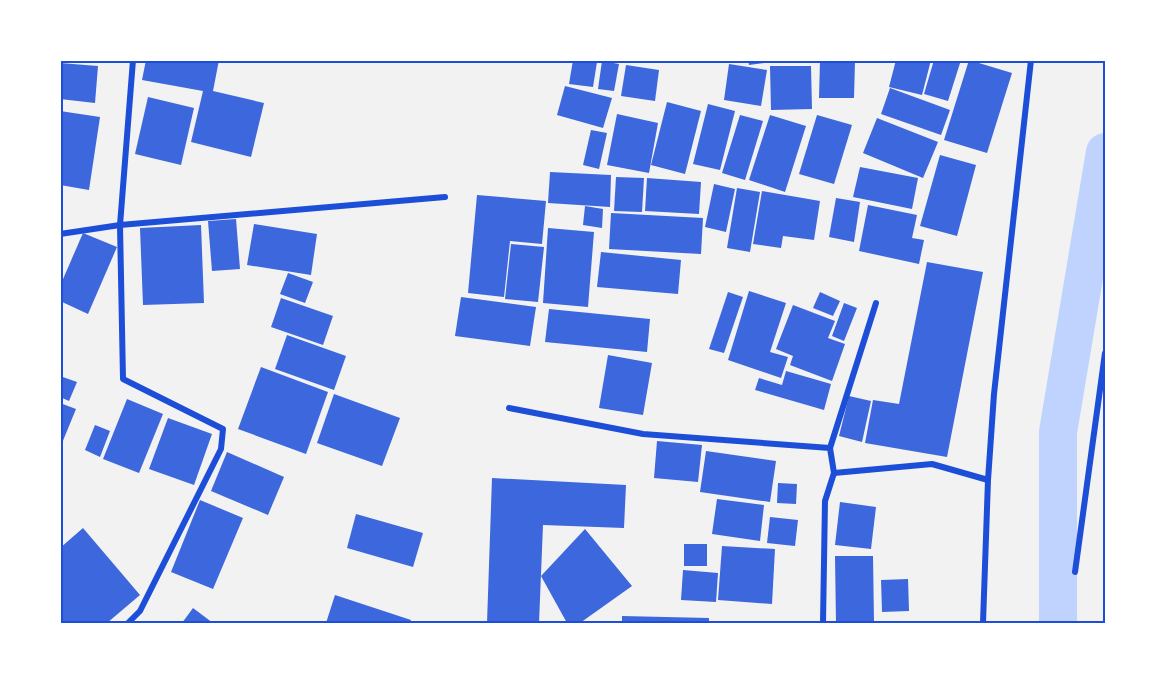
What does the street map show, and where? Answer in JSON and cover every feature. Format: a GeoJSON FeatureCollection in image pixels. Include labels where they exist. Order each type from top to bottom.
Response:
{"type":"FeatureCollection","features":[{"type":"Feature","properties":{"kind":"street"},"geometry":{"type":"LineString","coordinates":[[128,623],[140,611],[221,449],[223,429],[123,379],[120,225],[132,60]]}},
{"type":"Feature","properties":{"kind":"street"},"geometry":{"type":"LineString","coordinates":[[983,623],[988,480],[995,382],[1031,60]]}},
{"type":"Feature","properties":{"kind":"street"},"geometry":{"type":"LineString","coordinates":[[60,234],[120,225],[446,196]]}},
{"type":"Feature","properties":{"kind":"street"},"geometry":{"type":"LineString","coordinates":[[823,623],[825,501],[834,473],[830,448],[876,303]]}},
{"type":"Feature","properties":{"kind":"street"},"geometry":{"type":"LineString","coordinates":[[1075,572],[1105,353]]}},
{"type":"Feature","properties":{"kind":"street"},"geometry":{"type":"LineString","coordinates":[[509,408],[643,434],[830,448]]}},
{"type":"Feature","properties":{"kind":"street"},"geometry":{"type":"LineString","coordinates":[[834,473],[932,464],[988,480]]}},
{"type":"Feature","properties":{"kind":"building"},"geometry":{"type":"Polygon","coordinates":[[[146,60],[219,60],[213,91],[264,103],[251,157],[191,142],[203,91],[142,80],[146,60]]]}},
{"type":"Feature","properties":{"kind":"building"},"geometry":{"type":"Polygon","coordinates":[[[573,60],[597,62],[593,87],[569,84],[573,60]]]}},
{"type":"Feature","properties":{"kind":"building"},"geometry":{"type":"Polygon","coordinates":[[[748,60],[771,60],[772,62],[749,65],[748,60]]]}},
{"type":"Feature","properties":{"kind":"building"},"geometry":{"type":"Polygon","coordinates":[[[820,60],[855,61],[854,98],[819,98],[820,60]]]}},
{"type":"Feature","properties":{"kind":"building"},"geometry":{"type":"Polygon","coordinates":[[[896,60],[931,60],[922,95],[889,87],[896,60]]]}},
{"type":"Feature","properties":{"kind":"building"},"geometry":{"type":"Polygon","coordinates":[[[934,60],[961,60],[948,101],[924,94],[934,60]]]}},
{"type":"Feature","properties":{"kind":"building"},"geometry":{"type":"Polygon","coordinates":[[[969,60],[1012,73],[987,153],[944,140],[969,60]]]}},
{"type":"Feature","properties":{"kind":"building"},"geometry":{"type":"Polygon","coordinates":[[[602,61],[619,64],[614,91],[598,89],[602,61]]]}},
{"type":"Feature","properties":{"kind":"building"},"geometry":{"type":"Polygon","coordinates":[[[60,63],[98,66],[95,103],[60,99],[60,63]]]}},
{"type":"Feature","properties":{"kind":"building"},"geometry":{"type":"Polygon","coordinates":[[[729,64],[767,70],[761,106],[724,100],[729,64]]]}},
{"type":"Feature","properties":{"kind":"building"},"geometry":{"type":"Polygon","coordinates":[[[626,65],[659,70],[655,101],[621,96],[626,65]]]}},
{"type":"Feature","properties":{"kind":"building"},"geometry":{"type":"Polygon","coordinates":[[[770,66],[811,66],[812,109],[771,110],[770,66]]]}},
{"type":"Feature","properties":{"kind":"building"},"geometry":{"type":"Polygon","coordinates":[[[565,86],[612,98],[603,128],[557,115],[565,86]]]}},
{"type":"Feature","properties":{"kind":"building"},"geometry":{"type":"Polygon","coordinates":[[[890,88],[950,110],[941,135],[881,114],[890,88]]]}},
{"type":"Feature","properties":{"kind":"building"},"geometry":{"type":"Polygon","coordinates":[[[148,97],[194,108],[181,165],[135,154],[148,97]]]}},
{"type":"Feature","properties":{"kind":"building"},"geometry":{"type":"Polygon","coordinates":[[[667,102],[701,111],[685,174],[651,165],[667,102]]]}},
{"type":"Feature","properties":{"kind":"building"},"geometry":{"type":"Polygon","coordinates":[[[708,104],[735,111],[720,170],[693,164],[708,104]]]}},
{"type":"Feature","properties":{"kind":"building"},"geometry":{"type":"Polygon","coordinates":[[[60,111],[100,117],[89,190],[60,185],[60,111]]]}},
{"type":"Feature","properties":{"kind":"building"},"geometry":{"type":"Polygon","coordinates":[[[617,114],[658,123],[649,173],[607,165],[617,114]]]}},
{"type":"Feature","properties":{"kind":"building"},"geometry":{"type":"Polygon","coordinates":[[[740,115],[763,121],[745,180],[722,173],[740,115]]]}},
{"type":"Feature","properties":{"kind":"building"},"geometry":{"type":"Polygon","coordinates":[[[770,115],[806,126],[785,192],[749,180],[770,115]]]}},
{"type":"Feature","properties":{"kind":"building"},"geometry":{"type":"Polygon","coordinates":[[[817,115],[852,125],[834,184],[799,174],[817,115]]]}},
{"type":"Feature","properties":{"kind":"building"},"geometry":{"type":"Polygon","coordinates":[[[877,118],[938,142],[923,178],[863,153],[877,118]]]}},
{"type":"Feature","properties":{"kind":"building"},"geometry":{"type":"Polygon","coordinates":[[[591,130],[607,133],[599,169],[583,165],[591,130]]]}},
{"type":"Feature","properties":{"kind":"building"},"geometry":{"type":"Polygon","coordinates":[[[940,155],[976,165],[957,236],[920,226],[940,155]]]}},
{"type":"Feature","properties":{"kind":"building"},"geometry":{"type":"Polygon","coordinates":[[[860,167],[918,178],[912,209],[853,197],[860,167]]]}},
{"type":"Feature","properties":{"kind":"building"},"geometry":{"type":"Polygon","coordinates":[[[550,172],[611,175],[610,207],[548,203],[550,172]]]}},
{"type":"Feature","properties":{"kind":"building"},"geometry":{"type":"Polygon","coordinates":[[[616,177],[644,178],[642,212],[614,211],[616,177]]]}},
{"type":"Feature","properties":{"kind":"building"},"geometry":{"type":"Polygon","coordinates":[[[647,178],[701,182],[699,214],[645,211],[647,178]]]}},
{"type":"Feature","properties":{"kind":"building"},"geometry":{"type":"Polygon","coordinates":[[[714,184],[735,189],[726,232],[705,227],[714,184]]]}},
{"type":"Feature","properties":{"kind":"building"},"geometry":{"type":"Polygon","coordinates":[[[737,188],[760,192],[750,252],[727,248],[737,188]]]}},
{"type":"Feature","properties":{"kind":"building"},"geometry":{"type":"Polygon","coordinates":[[[762,191],[820,201],[814,240],[783,236],[781,248],[753,244],[762,191]]]}},
{"type":"Feature","properties":{"kind":"building"},"geometry":{"type":"Polygon","coordinates":[[[477,195],[546,201],[542,244],[510,241],[504,297],[468,293],[477,195]]]}},
{"type":"Feature","properties":{"kind":"building"},"geometry":{"type":"Polygon","coordinates":[[[836,198],[860,202],[854,242],[829,237],[836,198]]]}},
{"type":"Feature","properties":{"kind":"building"},"geometry":{"type":"Polygon","coordinates":[[[868,205],[917,215],[912,238],[924,240],[919,264],[859,251],[868,205]]]}},
{"type":"Feature","properties":{"kind":"building"},"geometry":{"type":"Polygon","coordinates":[[[585,206],[603,209],[602,228],[583,225],[585,206]]]}},
{"type":"Feature","properties":{"kind":"building"},"geometry":{"type":"Polygon","coordinates":[[[611,213],[703,218],[701,254],[609,249],[611,213]]]}},
{"type":"Feature","properties":{"kind":"building"},"geometry":{"type":"Polygon","coordinates":[[[236,219],[240,269],[212,271],[208,221],[236,219]]]}},
{"type":"Feature","properties":{"kind":"building"},"geometry":{"type":"Polygon","coordinates":[[[254,224],[317,234],[311,275],[247,265],[254,224]]]}},
{"type":"Feature","properties":{"kind":"building"},"geometry":{"type":"Polygon","coordinates":[[[201,225],[204,303],[143,305],[140,228],[201,225]]]}},
{"type":"Feature","properties":{"kind":"building"},"geometry":{"type":"Polygon","coordinates":[[[548,228],[594,232],[588,307],[543,303],[548,228]]]}},
{"type":"Feature","properties":{"kind":"building"},"geometry":{"type":"Polygon","coordinates":[[[83,233],[117,247],[88,314],[60,301],[60,286],[83,233]]]}},
{"type":"Feature","properties":{"kind":"building"},"geometry":{"type":"Polygon","coordinates":[[[511,244],[544,247],[538,302],[505,299],[511,244]]]}},
{"type":"Feature","properties":{"kind":"building"},"geometry":{"type":"Polygon","coordinates":[[[601,252],[681,260],[678,294],[597,287],[601,252]]]}},
{"type":"Feature","properties":{"kind":"building"},"geometry":{"type":"Polygon","coordinates":[[[927,262],[983,272],[947,457],[865,443],[873,400],[899,404],[927,262]]]}},
{"type":"Feature","properties":{"kind":"building"},"geometry":{"type":"Polygon","coordinates":[[[288,273],[313,282],[305,303],[280,294],[288,273]]]}},
{"type":"Feature","properties":{"kind":"building"},"geometry":{"type":"Polygon","coordinates":[[[749,291],[786,303],[770,352],[788,357],[781,378],[728,360],[749,291]]]}},
{"type":"Feature","properties":{"kind":"building"},"geometry":{"type":"Polygon","coordinates":[[[728,292],[743,297],[724,353],[709,349],[728,292]]]}},
{"type":"Feature","properties":{"kind":"building"},"geometry":{"type":"Polygon","coordinates":[[[820,292],[840,301],[833,316],[813,308],[820,292]]]}},
{"type":"Feature","properties":{"kind":"building"},"geometry":{"type":"Polygon","coordinates":[[[461,297],[536,307],[530,346],[455,336],[461,297]]]}},
{"type":"Feature","properties":{"kind":"building"},"geometry":{"type":"Polygon","coordinates":[[[281,298],[333,316],[323,345],[271,327],[281,298]]]}},
{"type":"Feature","properties":{"kind":"building"},"geometry":{"type":"Polygon","coordinates":[[[844,303],[857,308],[844,341],[832,336],[844,303]]]}},
{"type":"Feature","properties":{"kind":"building"},"geometry":{"type":"Polygon","coordinates":[[[793,305],[835,321],[828,338],[845,344],[832,381],[790,365],[793,356],[776,349],[793,305]]]}},
{"type":"Feature","properties":{"kind":"building"},"geometry":{"type":"Polygon","coordinates":[[[549,309],[650,319],[647,352],[545,342],[549,309]]]}},
{"type":"Feature","properties":{"kind":"building"},"geometry":{"type":"Polygon","coordinates":[[[287,335],[346,356],[334,390],[275,369],[287,335]]]}},
{"type":"Feature","properties":{"kind":"building"},"geometry":{"type":"Polygon","coordinates":[[[608,355],[652,363],[643,415],[599,408],[608,355]]]}},
{"type":"Feature","properties":{"kind":"building"},"geometry":{"type":"Polygon","coordinates":[[[261,367],[328,392],[306,454],[238,429],[261,367]]]}},
{"type":"Feature","properties":{"kind":"building"},"geometry":{"type":"Polygon","coordinates":[[[786,371],[831,384],[824,410],[755,390],[759,378],[782,385],[786,371]]]}},
{"type":"Feature","properties":{"kind":"building"},"geometry":{"type":"Polygon","coordinates":[[[60,376],[77,382],[69,401],[60,397],[60,376]]]}},
{"type":"Feature","properties":{"kind":"building"},"geometry":{"type":"Polygon","coordinates":[[[334,394],[400,418],[382,466],[317,443],[334,394]]]}},
{"type":"Feature","properties":{"kind":"building"},"geometry":{"type":"Polygon","coordinates":[[[849,396],[871,401],[862,442],[839,436],[849,396]]]}},
{"type":"Feature","properties":{"kind":"building"},"geometry":{"type":"Polygon","coordinates":[[[127,399],[163,414],[139,473],[103,459],[127,399]]]}},
{"type":"Feature","properties":{"kind":"building"},"geometry":{"type":"Polygon","coordinates":[[[60,403],[76,409],[60,448],[60,403]]]}},
{"type":"Feature","properties":{"kind":"building"},"geometry":{"type":"Polygon","coordinates":[[[168,418],[212,434],[194,485],[149,469],[168,418]]]}},
{"type":"Feature","properties":{"kind":"building"},"geometry":{"type":"Polygon","coordinates":[[[95,425],[110,431],[100,457],[85,450],[95,425]]]}},
{"type":"Feature","properties":{"kind":"building"},"geometry":{"type":"Polygon","coordinates":[[[657,441],[702,445],[698,482],[654,478],[657,441]]]}},
{"type":"Feature","properties":{"kind":"building"},"geometry":{"type":"Polygon","coordinates":[[[706,451],[776,461],[770,502],[700,492],[706,451]]]}},
{"type":"Feature","properties":{"kind":"building"},"geometry":{"type":"Polygon","coordinates":[[[227,452],[284,477],[268,515],[211,491],[227,452]]]}},
{"type":"Feature","properties":{"kind":"building"},"geometry":{"type":"Polygon","coordinates":[[[492,478],[626,485],[624,528],[543,525],[539,623],[487,623],[492,478]]]}},
{"type":"Feature","properties":{"kind":"building"},"geometry":{"type":"Polygon","coordinates":[[[778,483],[797,484],[796,504],[777,503],[778,483]]]}},
{"type":"Feature","properties":{"kind":"building"},"geometry":{"type":"Polygon","coordinates":[[[717,499],[764,505],[760,541],[712,534],[717,499]]]}},
{"type":"Feature","properties":{"kind":"building"},"geometry":{"type":"Polygon","coordinates":[[[200,500],[243,518],[213,589],[171,572],[200,500]]]}},
{"type":"Feature","properties":{"kind":"building"},"geometry":{"type":"Polygon","coordinates":[[[840,502],[876,507],[871,549],[835,545],[840,502]]]}},
{"type":"Feature","properties":{"kind":"building"},"geometry":{"type":"Polygon","coordinates":[[[356,514],[423,533],[413,567],[347,548],[356,514]]]}},
{"type":"Feature","properties":{"kind":"building"},"geometry":{"type":"Polygon","coordinates":[[[770,517],[798,520],[795,546],[767,543],[770,517]]]}},
{"type":"Feature","properties":{"kind":"building"},"geometry":{"type":"Polygon","coordinates":[[[83,528],[140,595],[107,623],[62,623],[60,621],[60,548],[83,528]]]}},
{"type":"Feature","properties":{"kind":"building"},"geometry":{"type":"Polygon","coordinates":[[[585,529],[632,586],[580,623],[567,623],[541,576],[585,529]]]}},
{"type":"Feature","properties":{"kind":"building"},"geometry":{"type":"Polygon","coordinates":[[[684,544],[707,544],[707,566],[684,566],[684,544]]]}},
{"type":"Feature","properties":{"kind":"building"},"geometry":{"type":"Polygon","coordinates":[[[722,546],[775,549],[772,604],[718,600],[722,546]]]}},
{"type":"Feature","properties":{"kind":"building"},"geometry":{"type":"Polygon","coordinates":[[[835,556],[873,556],[874,622],[836,623],[835,556]]]}},
{"type":"Feature","properties":{"kind":"building"},"geometry":{"type":"Polygon","coordinates":[[[683,570],[718,573],[716,602],[681,600],[683,570]]]}},
{"type":"Feature","properties":{"kind":"building"},"geometry":{"type":"Polygon","coordinates":[[[908,579],[909,611],[882,612],[881,580],[908,579]]]}},
{"type":"Feature","properties":{"kind":"building"},"geometry":{"type":"Polygon","coordinates":[[[335,595],[411,620],[410,623],[326,623],[335,595]]]}},
{"type":"Feature","properties":{"kind":"building"},"geometry":{"type":"Polygon","coordinates":[[[193,608],[213,623],[182,623],[193,608]]]}},
{"type":"Feature","properties":{"kind":"building"},"geometry":{"type":"Polygon","coordinates":[[[622,616],[709,618],[709,623],[622,623],[622,616]]]}},
{"type":"Feature","properties":{"kind":"waterway"},"geometry":{"type":"LineString","coordinates":[[1058,623],[1058,432],[1105,152]]}}]}
